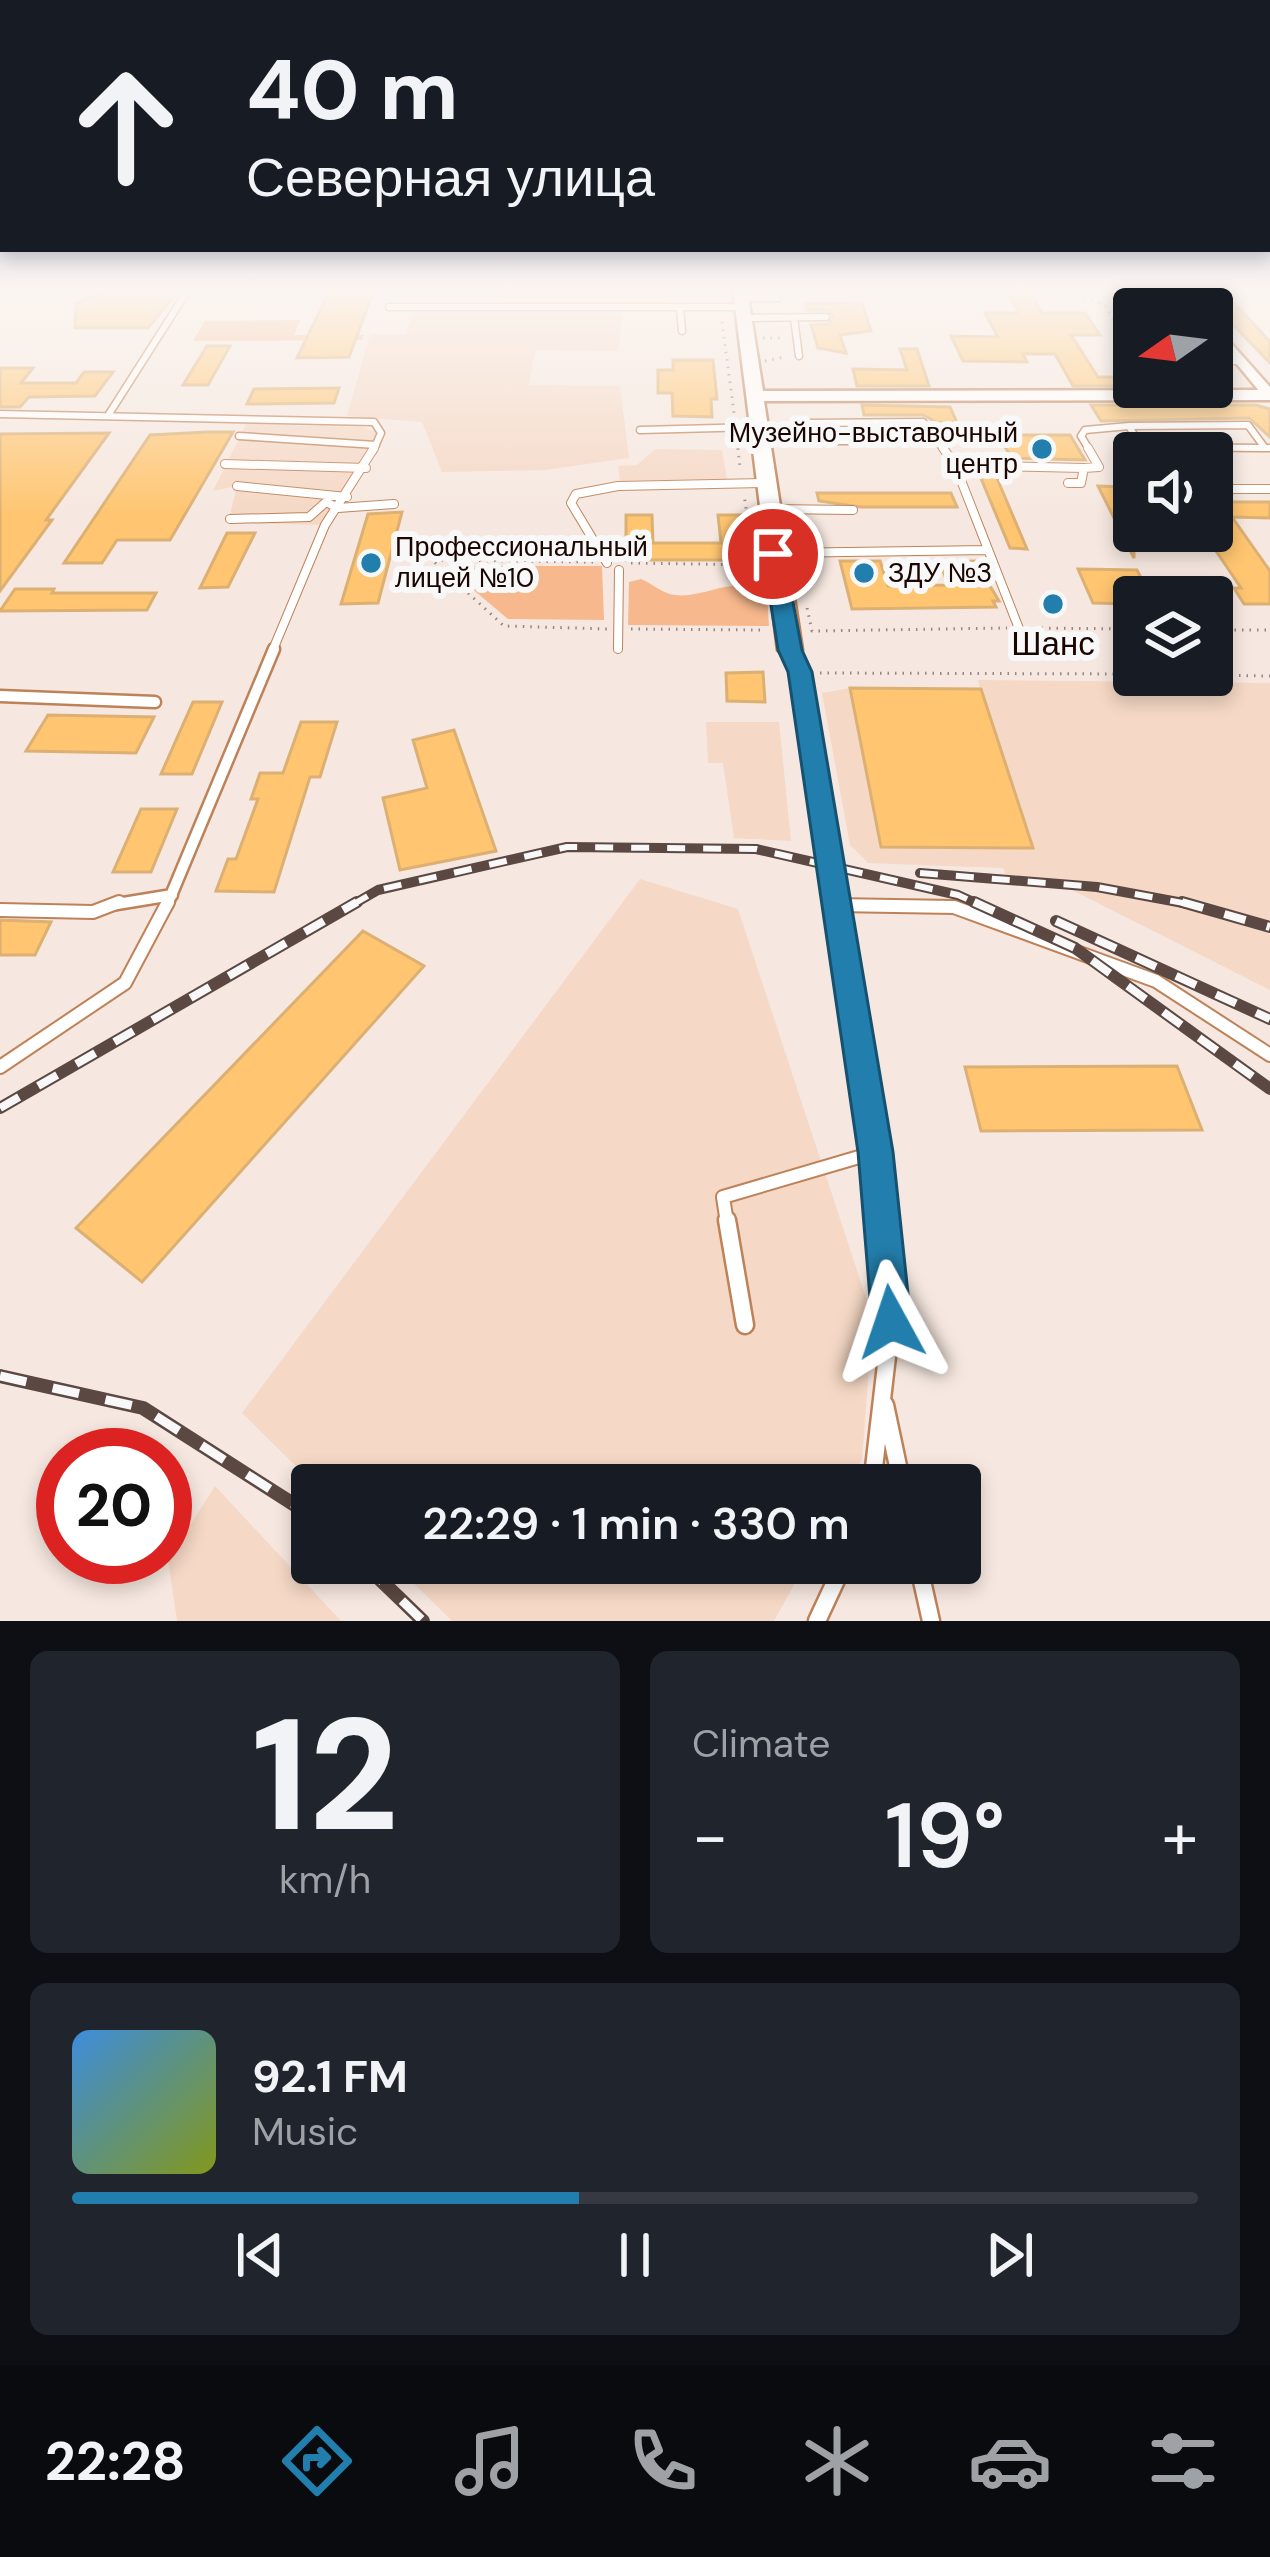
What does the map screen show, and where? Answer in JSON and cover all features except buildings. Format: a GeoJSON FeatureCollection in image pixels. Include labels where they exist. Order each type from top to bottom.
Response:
{"type":"FeatureCollection","features":[{"type":"Feature","properties":{"kind":"street"},"geometry":{"type":"LineString","coordinates":[[749,366],[773,554],[876,1152]]}},
{"type":"Feature","properties":{"kind":"street"},"geometry":{"type":"LineString","coordinates":[[1245,366],[1270,395]]}},
{"type":"Feature","properties":{"kind":"street"},"geometry":{"type":"LineString","coordinates":[[752,396],[1113,394]]}},
{"type":"Feature","properties":{"kind":"street"},"geometry":{"type":"LineString","coordinates":[[1233,395],[1270,395]]}},
{"type":"Feature","properties":{"kind":"lane"},"geometry":{"type":"LineString","coordinates":[[109,414],[140,366]]}},
{"type":"Feature","properties":{"kind":"lane"},"geometry":{"type":"LineString","coordinates":[[883,393],[893,422]]}},
{"type":"Feature","properties":{"kind":"lane"},"geometry":{"type":"LineString","coordinates":[[0,414],[374,422],[381,433],[366,468],[325,525],[172,895],[125,982],[0,1067]]}},
{"type":"Feature","properties":{"kind":"lane"},"geometry":{"type":"LineString","coordinates":[[938,440],[814,441],[810,423],[923,422],[938,440],[955,465],[1028,649]]}},
{"type":"Feature","properties":{"kind":"lane"},"geometry":{"type":"LineString","coordinates":[[955,465],[1099,467],[1081,436],[1084,430],[1129,426],[1248,425],[1267,448]]}},
{"type":"Feature","properties":{"kind":"lane"},"geometry":{"type":"LineString","coordinates":[[1129,426],[1141,447],[1267,448]]}},
{"type":"Feature","properties":{"kind":"lane"},"geometry":{"type":"LineString","coordinates":[[640,430],[813,435]]}},
{"type":"Feature","properties":{"kind":"lane"},"geometry":{"type":"LineString","coordinates":[[239,436],[376,445]]}},
{"type":"Feature","properties":{"kind":"lane"},"geometry":{"type":"LineString","coordinates":[[225,464],[366,468]]}},
{"type":"Feature","properties":{"kind":"lane"},"geometry":{"type":"LineString","coordinates":[[1068,483],[1082,483],[1084,468]]}},
{"type":"Feature","properties":{"kind":"lane"},"geometry":{"type":"LineString","coordinates":[[607,562],[572,503],[576,494],[618,486],[763,483]]}},
{"type":"Feature","properties":{"kind":"lane"},"geometry":{"type":"LineString","coordinates":[[237,486],[347,497]]}},
{"type":"Feature","properties":{"kind":"lane"},"geometry":{"type":"LineString","coordinates":[[1233,489],[1270,489]]}},
{"type":"Feature","properties":{"kind":"lane"},"geometry":{"type":"LineString","coordinates":[[230,519],[309,517],[326,502],[338,508],[394,504]]}},
{"type":"Feature","properties":{"kind":"lane"},"geometry":{"type":"LineString","coordinates":[[766,509],[853,510]]}},
{"type":"Feature","properties":{"kind":"lane"},"geometry":{"type":"LineString","coordinates":[[773,554],[988,550]]}},
{"type":"Feature","properties":{"kind":"lane"},"geometry":{"type":"LineString","coordinates":[[618,650],[620,570]]}},
{"type":"Feature","properties":{"kind":"lane"},"geometry":{"type":"LineString","coordinates":[[0,696],[155,702]]}},
{"type":"Feature","properties":{"kind":"lane"},"geometry":{"type":"LineString","coordinates":[[0,910],[93,912],[130,898],[172,895]]}},
{"type":"Feature","properties":{"kind":"lane"},"geometry":{"type":"LineString","coordinates":[[834,905],[954,907],[1156,981],[1270,1055]]}},
{"type":"Feature","properties":{"kind":"lane"},"geometry":{"type":"LineString","coordinates":[[745,1325],[723,1197],[876,1152],[891,1322],[875,1464]]}},
{"type":"Feature","properties":{"kind":"lane"},"geometry":{"type":"LineString","coordinates":[[883,1396],[898,1464]]}},
{"type":"Feature","properties":{"kind":"lane"},"geometry":{"type":"LineString","coordinates":[[817,1621],[834,1584]]}},
{"type":"Feature","properties":{"kind":"lane"},"geometry":{"type":"LineString","coordinates":[[923,1584],[931,1621]]}},
{"type":"Feature","properties":{"kind":"path"},"geometry":{"type":"LineString","coordinates":[[727,366],[733,410]]}},
{"type":"Feature","properties":{"kind":"path"},"geometry":{"type":"LineString","coordinates":[[754,565],[432,560],[504,626],[760,630]]}},
{"type":"Feature","properties":{"kind":"path"},"geometry":{"type":"LineString","coordinates":[[807,609],[812,631],[1113,629]]}},
{"type":"Feature","properties":{"kind":"path"},"geometry":{"type":"LineString","coordinates":[[1233,630],[1270,630]]}},
{"type":"Feature","properties":{"kind":"path"},"geometry":{"type":"LineString","coordinates":[[795,661],[1113,673]]}},
{"type":"Feature","properties":{"kind":"path"},"geometry":{"type":"LineString","coordinates":[[1233,676],[1270,676]]}},
{"type":"Feature","properties":{"kind":"shaded area"},"geometry":{"type":"Polygon","coordinates":[[[361,366],[532,366],[529,385],[620,386],[629,458],[545,470],[442,472],[422,422],[347,416],[361,366]]]}},
{"type":"Feature","properties":{"kind":"shaded area"},"geometry":{"type":"Polygon","coordinates":[[[246,424],[362,427],[381,433],[366,468],[325,525],[228,523],[237,486],[213,491],[246,424]]]}},
{"type":"Feature","properties":{"kind":"shaded area"},"geometry":{"type":"Polygon","coordinates":[[[655,449],[722,450],[727,479],[620,481],[618,466],[637,465],[655,449]]]}},
{"type":"Feature","properties":{"kind":"shaded area"},"geometry":{"type":"Polygon","coordinates":[[[445,566],[602,566],[604,620],[508,619],[445,566]]]}},
{"type":"Feature","properties":{"kind":"shaded area"},"geometry":{"type":"Polygon","coordinates":[[[641,579],[675,595],[733,586],[755,589],[767,595],[769,626],[628,625],[629,582],[641,579]]]}},
{"type":"Feature","properties":{"kind":"shaded area"},"geometry":{"type":"Polygon","coordinates":[[[978,680],[1113,681],[1113,696],[1233,696],[1233,683],[1270,683],[1270,990],[1064,886],[1009,882],[1003,868],[868,863],[850,845],[822,693],[850,688],[980,689],[978,680]]]}},
{"type":"Feature","properties":{"kind":"shaded area"},"geometry":{"type":"Polygon","coordinates":[[[706,722],[779,722],[791,841],[734,838],[723,763],[708,763],[706,722]]]}},
{"type":"Feature","properties":{"kind":"shaded area"},"geometry":{"type":"Polygon","coordinates":[[[640,879],[738,909],[873,1319],[859,1464],[294,1464],[242,1413],[640,879]]]}},
{"type":"Feature","properties":{"kind":"shaded area"},"geometry":{"type":"Polygon","coordinates":[[[215,1486],[291,1567],[291,1584],[306,1584],[341,1621],[177,1621],[172,1584],[192,1584],[192,1522],[215,1486]]]}},
{"type":"Feature","properties":{"kind":"shaded area"},"geometry":{"type":"Polygon","coordinates":[[[414,1584],[794,1584],[774,1621],[452,1621],[414,1584]]]}},
{"type":"Feature","properties":{"kind":"railway"},"geometry":{"type":"LineString","coordinates":[[352,905],[378,890],[567,847],[756,849],[958,895],[980,905]]}},
{"type":"Feature","properties":{"kind":"railway"},"geometry":{"type":"LineString","coordinates":[[920,873],[1097,887],[1190,904]]}},
{"type":"Feature","properties":{"kind":"railway"},"geometry":{"type":"LineString","coordinates":[[0,1108],[357,902]]}},
{"type":"Feature","properties":{"kind":"railway"},"geometry":{"type":"LineString","coordinates":[[974,902],[1075,948],[1270,1089]]}},
{"type":"Feature","properties":{"kind":"railway"},"geometry":{"type":"LineString","coordinates":[[1182,902],[1190,904]]}},
{"type":"Feature","properties":{"kind":"railway"},"geometry":{"type":"LineString","coordinates":[[1190,904],[1194,905]]}},
{"type":"Feature","properties":{"kind":"railway"},"geometry":{"type":"LineString","coordinates":[[1190,904],[1270,927]]}},
{"type":"Feature","properties":{"kind":"railway"},"geometry":{"type":"LineString","coordinates":[[1056,921],[1270,1019]]}},
{"type":"Feature","properties":{"kind":"railway"},"geometry":{"type":"LineString","coordinates":[[0,1376],[143,1408],[291,1503]]}},
{"type":"Feature","properties":{"kind":"railway"},"geometry":{"type":"LineString","coordinates":[[385,1584],[423,1621]]}},
{"type":"Feature","properties":{"kind":"place","name":"Музейно-выставочный центр"},"geometry":{"type":"Point","coordinates":[1042,449]}},
{"type":"Feature","properties":{"kind":"place","name":"Профессиональный лицей №10"},"geometry":{"type":"Point","coordinates":[371,563]}},
{"type":"Feature","properties":{"kind":"place","name":"ЗДУ №3"},"geometry":{"type":"Point","coordinates":[864,573]}},
{"type":"Feature","properties":{"kind":"place","name":"Шанс"},"geometry":{"type":"Point","coordinates":[1053,604]}},
{"type":"Feature","properties":{"kind":"route"},"geometry":{"type":"LineString","coordinates":[[773,554],[790,650],[800,672],[876,1152],[891,1322]]}}]}
